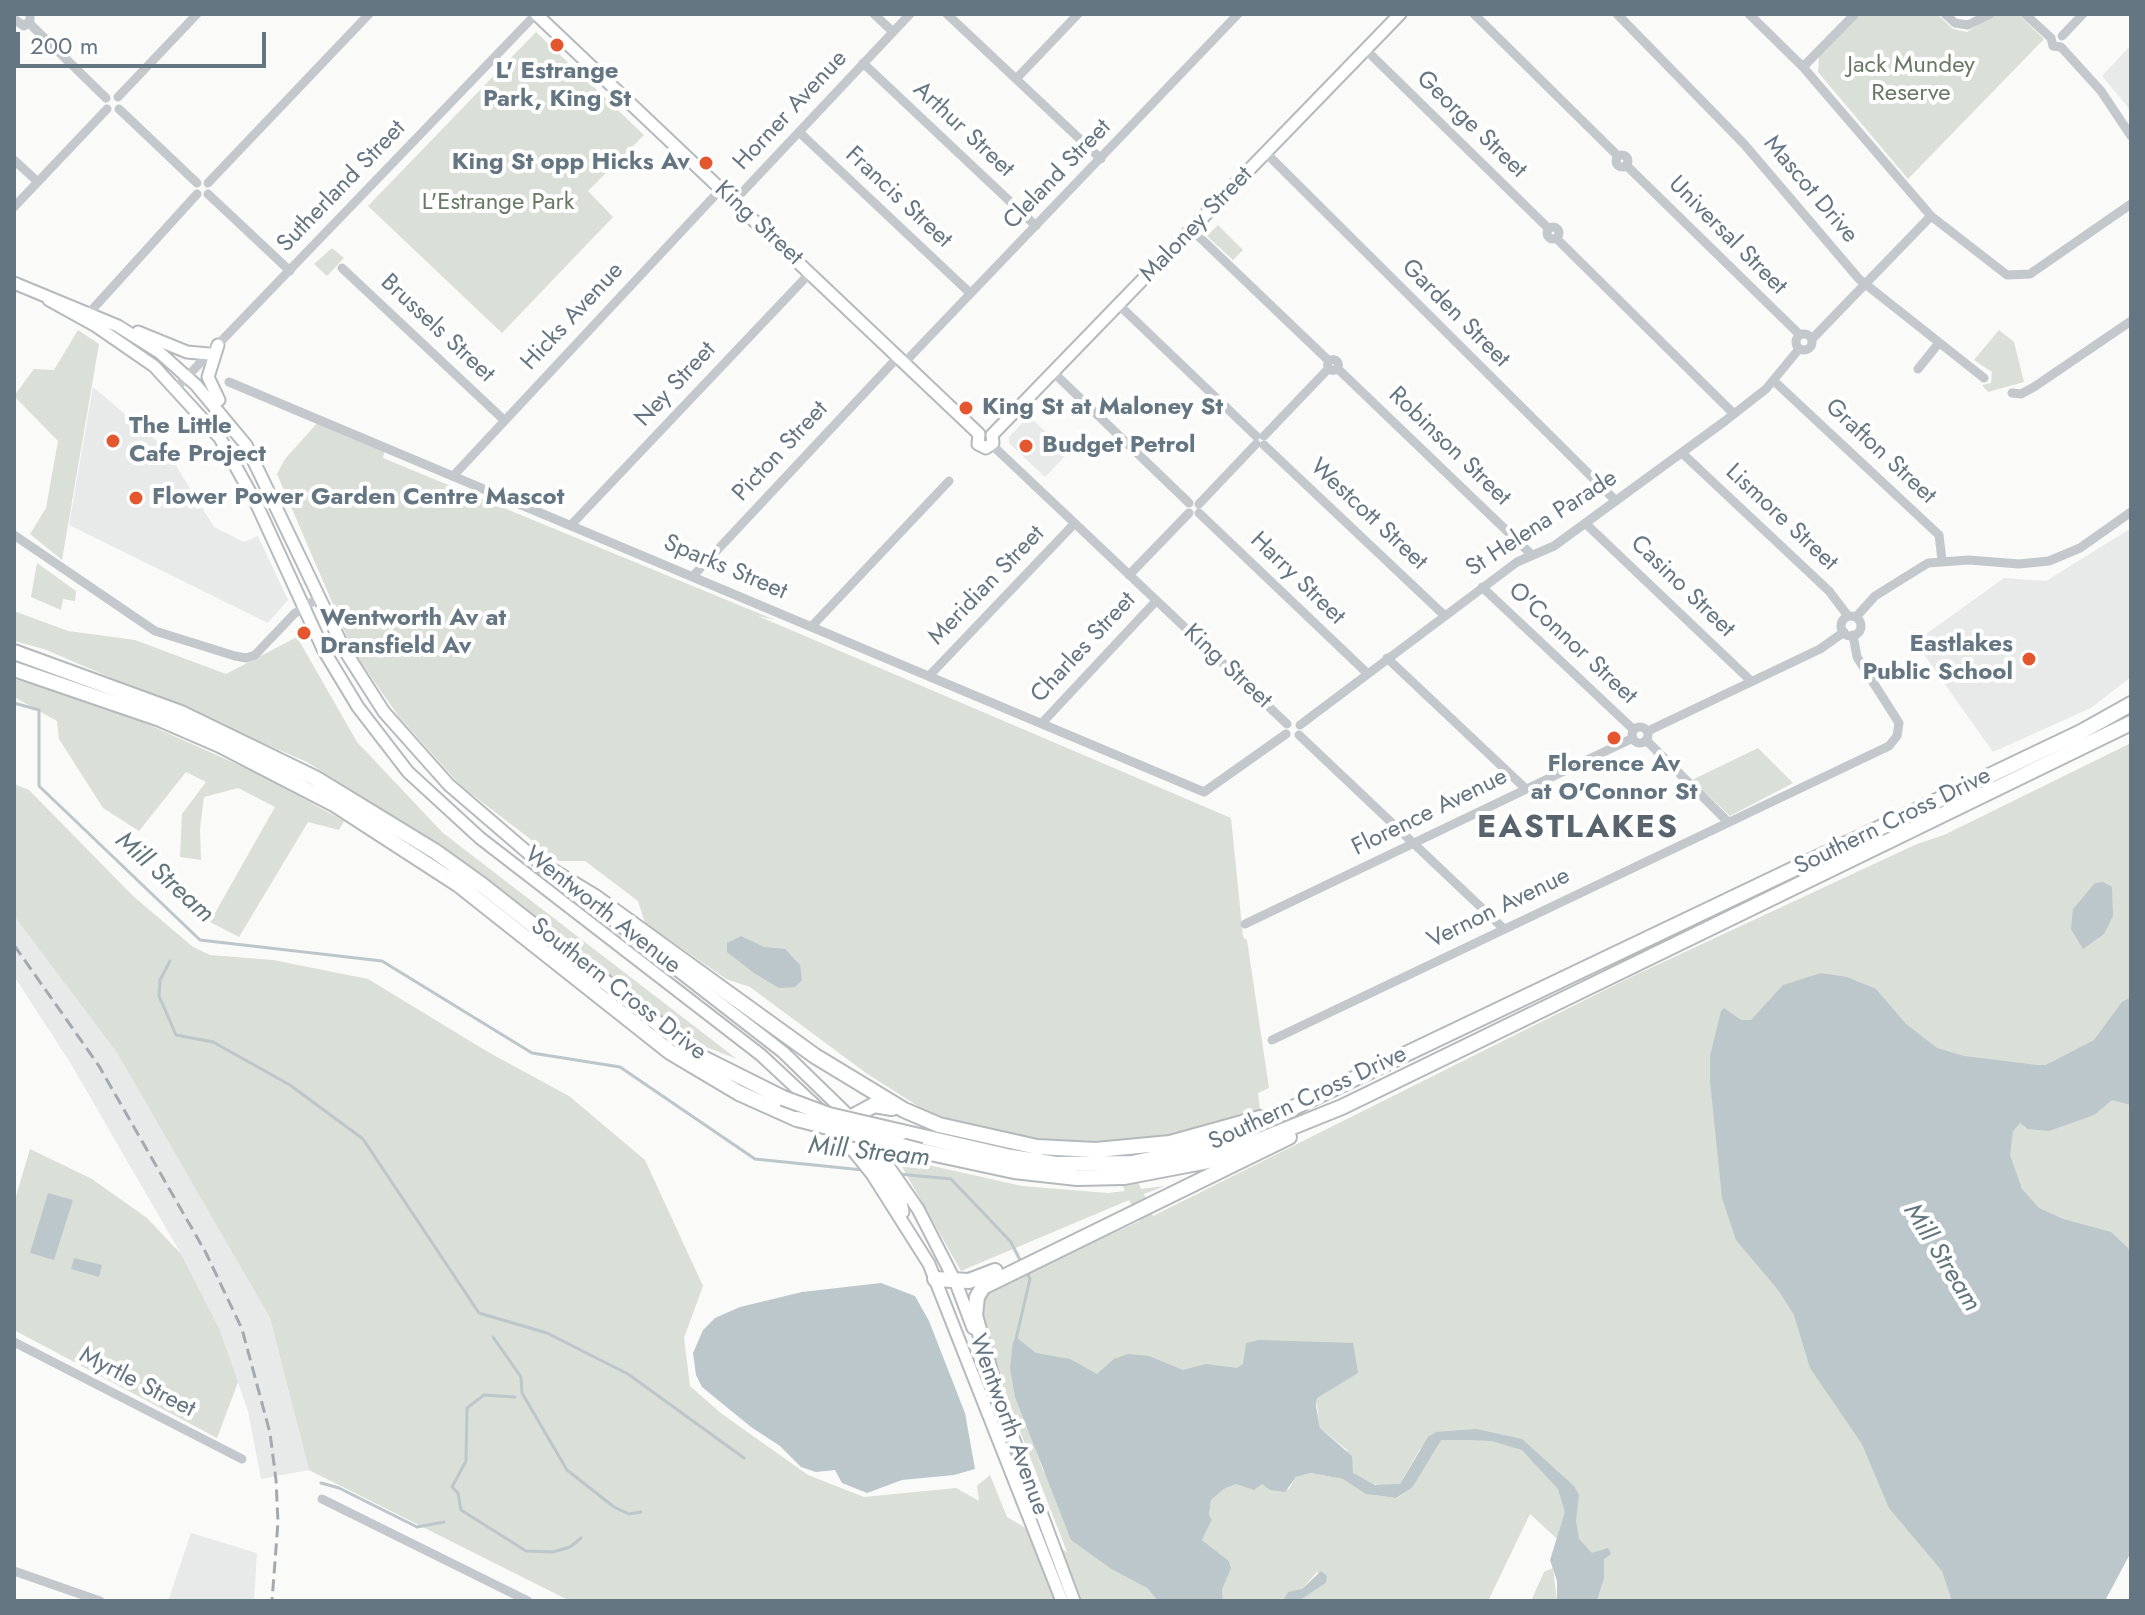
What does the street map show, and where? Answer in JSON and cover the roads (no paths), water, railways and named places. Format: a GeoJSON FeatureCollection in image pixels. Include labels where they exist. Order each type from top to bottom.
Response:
{"type":"FeatureCollection","features":[{"type":"Feature","properties":{"kind":"highway","name":"Southern Cross Drive"},"geometry":{"type":"LineString","coordinates":[[14,652],[181,713],[338,792],[482,885],[699,1056],[783,1098],[829,1115],[1026,1160],[1125,1166],[1208,1161],[1342,1107],[2131,723]]}},
{"type":"Feature","properties":{"kind":"highway","name":"Southern Cross Drive"},"geometry":{"type":"LineString","coordinates":[[14,669],[160,719],[220,745],[334,804],[459,885],[670,1052],[739,1093],[797,1119],[921,1151],[1053,1177],[1125,1166],[1213,1146],[2081,732],[2131,704]]}},
{"type":"Feature","properties":{"kind":"highway"},"geometry":{"type":"LineString","coordinates":[[542,865],[595,897],[815,1056],[904,1110]]}},
{"type":"Feature","properties":{"kind":"highway"},"geometry":{"type":"LineString","coordinates":[[852,1117],[874,1105],[904,1110],[974,1135],[1125,1166],[1134,1147],[1192,1138],[1291,1108]]}},
{"type":"Feature","properties":{"kind":"highway"},"geometry":{"type":"LineString","coordinates":[[935,1279],[956,1283],[978,1278],[1050,1251],[1134,1215],[1271,1147],[1342,1107]]}},
{"type":"Feature","properties":{"kind":"highway"},"geometry":{"type":"LineString","coordinates":[[997,1397],[975,1315],[976,1303],[979,1291],[1014,1266]]}},
{"type":"Feature","properties":{"kind":"main road","name":"King Street"},"geometry":{"type":"LineString","coordinates":[[536,14],[979,434],[987,431],[992,440]]}},
{"type":"Feature","properties":{"kind":"main road","name":"Maloney Street"},"geometry":{"type":"LineString","coordinates":[[992,440],[1366,50],[1395,16]]}},
{"type":"Feature","properties":{"kind":"main road","name":"Wentworth Avenue"},"geometry":{"type":"LineString","coordinates":[[14,283],[118,326],[159,352],[188,376],[234,427],[271,491],[318,598],[361,680],[407,742],[458,794],[542,865],[766,1038],[852,1117],[878,1169],[899,1179],[956,1283],[1074,1601]]}},
{"type":"Feature","properties":{"kind":"main road","name":"Wentworth Avenue"},"geometry":{"type":"LineString","coordinates":[[38,294],[122,343],[177,387],[207,421],[235,461],[323,649],[358,707],[419,783],[480,838],[789,1078],[878,1169],[900,1198],[905,1221],[935,1279],[1062,1601]]}},
{"type":"Feature","properties":{"kind":"main road"},"geometry":{"type":"LineString","coordinates":[[118,326],[187,352],[209,354]]}},
{"type":"Feature","properties":{"kind":"main road"},"geometry":{"type":"LineString","coordinates":[[218,345],[208,377],[234,427]]}},
{"type":"Feature","properties":{"kind":"street"},"geometry":{"type":"LineString","coordinates":[[106,98],[118,97],[197,14]]}},
{"type":"Feature","properties":{"kind":"street"},"geometry":{"type":"LineString","coordinates":[[208,194],[208,183],[369,14]]}},
{"type":"Feature","properties":{"kind":"street","name":"Sutherland Street"},"geometry":{"type":"LineString","coordinates":[[177,387],[536,14]]}},
{"type":"Feature","properties":{"kind":"street"},"geometry":{"type":"LineString","coordinates":[[874,14],[893,32]]}},
{"type":"Feature","properties":{"kind":"street","name":"Horner Avenue"},"geometry":{"type":"LineString","coordinates":[[734,201],[910,14]]}},
{"type":"Feature","properties":{"kind":"street"},"geometry":{"type":"LineString","coordinates":[[947,14],[1101,159]]}},
{"type":"Feature","properties":{"kind":"street"},"geometry":{"type":"LineString","coordinates":[[1016,79],[1078,14]]}},
{"type":"Feature","properties":{"kind":"street","name":"Cleland Street"},"geometry":{"type":"LineString","coordinates":[[902,359],[1036,226],[1238,14]]}},
{"type":"Feature","properties":{"kind":"street","name":"Universal Street"},"geometry":{"type":"LineString","coordinates":[[1474,14],[1618,156],[1617,165],[1626,165],[1800,335]]}},
{"type":"Feature","properties":{"kind":"street","name":"Mascot Drive"},"geometry":{"type":"LineString","coordinates":[[1617,14],[1738,137],[1865,285],[1984,378]]}},
{"type":"Feature","properties":{"kind":"street"},"geometry":{"type":"LineString","coordinates":[[1749,14],[1803,67],[1931,216],[2001,272],[2017,277],[2030,274],[2131,204]]}},
{"type":"Feature","properties":{"kind":"street"},"geometry":{"type":"LineString","coordinates":[[1803,67],[1855,14]]}},
{"type":"Feature","properties":{"kind":"street"},"geometry":{"type":"LineString","coordinates":[[1945,14],[1955,23],[1968,25],[1990,14]]}},
{"type":"Feature","properties":{"kind":"street"},"geometry":{"type":"LineString","coordinates":[[2025,14],[2057,37]]}},
{"type":"Feature","properties":{"kind":"street"},"geometry":{"type":"LineString","coordinates":[[2083,14],[2057,37],[2053,46],[2061,47],[2101,91],[2131,136]]}},
{"type":"Feature","properties":{"kind":"street"},"geometry":{"type":"LineString","coordinates":[[15,19],[24,26],[29,18],[106,98],[107,109]]}},
{"type":"Feature","properties":{"kind":"street","name":"George Street"},"geometry":{"type":"LineString","coordinates":[[1366,50],[1548,228],[1549,238],[1556,238],[1734,414]]}},
{"type":"Feature","properties":{"kind":"street","name":"Arthur Street"},"geometry":{"type":"LineString","coordinates":[[863,63],[1036,226]]}},
{"type":"Feature","properties":{"kind":"street"},"geometry":{"type":"LineString","coordinates":[[118,97],[119,109],[197,183],[208,183]]}},
{"type":"Feature","properties":{"kind":"street"},"geometry":{"type":"LineString","coordinates":[[14,207],[107,109],[119,109]]}},
{"type":"Feature","properties":{"kind":"street","name":"Francis Street"},"geometry":{"type":"LineString","coordinates":[[799,132],[970,293]]}},
{"type":"Feature","properties":{"kind":"street","name":"Garden Street"},"geometry":{"type":"LineString","coordinates":[[1267,154],[1616,501]]}},
{"type":"Feature","properties":{"kind":"street"},"geometry":{"type":"LineString","coordinates":[[14,160],[38,182]]}},
{"type":"Feature","properties":{"kind":"street"},"geometry":{"type":"LineString","coordinates":[[90,312],[197,194],[197,183]]}},
{"type":"Feature","properties":{"kind":"street","name":"Hicks Avenue"},"geometry":{"type":"LineString","coordinates":[[455,474],[721,189]]}},
{"type":"Feature","properties":{"kind":"street"},"geometry":{"type":"LineString","coordinates":[[197,194],[208,194],[290,271]]}},
{"type":"Feature","properties":{"kind":"street"},"geometry":{"type":"LineString","coordinates":[[1812,339],[1808,335],[1800,335],[1796,342],[1799,349],[1809,349],[1812,339],[1931,216]]}},
{"type":"Feature","properties":{"kind":"street","name":"Robinson Street"},"geometry":{"type":"LineString","coordinates":[[1192,230],[1532,555]]}},
{"type":"Feature","properties":{"kind":"street","name":"Brussels Street"},"geometry":{"type":"LineString","coordinates":[[342,268],[504,420]]}},
{"type":"Feature","properties":{"kind":"street","name":"Ney Street"},"geometry":{"type":"LineString","coordinates":[[571,525],[810,273]]}},
{"type":"Feature","properties":{"kind":"street","name":"Westcott Street"},"geometry":{"type":"LineString","coordinates":[[1119,305],[1444,615]]}},
{"type":"Feature","properties":{"kind":"street"},"geometry":{"type":"LineString","coordinates":[[2012,393],[2021,394],[2034,387],[2131,321]]}},
{"type":"Feature","properties":{"kind":"street"},"geometry":{"type":"LineString","coordinates":[[1918,369],[1938,344]]}},
{"type":"Feature","properties":{"kind":"street","name":"St Helena Parade"},"geometry":{"type":"LineString","coordinates":[[1299,730],[1387,658],[1482,587],[1532,555],[1554,546],[1734,414],[1774,381],[1799,349]]}},
{"type":"Feature","properties":{"kind":"street","name":"Picton Street"},"geometry":{"type":"LineString","coordinates":[[693,576],[902,359]]}},
{"type":"Feature","properties":{"kind":"street"},"geometry":{"type":"LineString","coordinates":[[1129,575],[1332,366]]}},
{"type":"Feature","properties":{"kind":"street","name":"Harry Street"},"geometry":{"type":"LineString","coordinates":[[1054,373],[1368,674]]}},
{"type":"Feature","properties":{"kind":"street","name":"Grafton Street"},"geometry":{"type":"LineString","coordinates":[[1774,381],[1939,535],[1942,560]]}},
{"type":"Feature","properties":{"kind":"street","name":"Sparks Street"},"geometry":{"type":"LineString","coordinates":[[229,382],[455,474],[1204,792],[1286,729]]}},
{"type":"Feature","properties":{"kind":"street","name":"King Street"},"geometry":{"type":"LineString","coordinates":[[992,440],[1074,524],[1286,729]]}},
{"type":"Feature","properties":{"kind":"street","name":"Lismore Street"},"geometry":{"type":"LineString","coordinates":[[1682,453],[1829,591],[1852,617]]}},
{"type":"Feature","properties":{"kind":"street"},"geometry":{"type":"LineString","coordinates":[[812,626],[949,481]]}},
{"type":"Feature","properties":{"kind":"street"},"geometry":{"type":"LineString","coordinates":[[1849,634],[1841,623],[1924,565],[1942,560],[2019,564],[2049,561],[2080,548],[2131,512]]}},
{"type":"Feature","properties":{"kind":"street","name":"Casino Street"},"geometry":{"type":"LineString","coordinates":[[1585,523],[1751,681]]}},
{"type":"Feature","properties":{"kind":"street","name":"Meridian Street"},"geometry":{"type":"LineString","coordinates":[[929,676],[1074,524]]}},
{"type":"Feature","properties":{"kind":"street"},"geometry":{"type":"LineString","coordinates":[[14,535],[155,631],[235,656],[246,658],[255,655],[303,606],[318,598]]}},
{"type":"Feature","properties":{"kind":"street","name":"O'Connor Street"},"geometry":{"type":"LineString","coordinates":[[1482,587],[1634,734]]}},
{"type":"Feature","properties":{"kind":"street","name":"Charles Street"},"geometry":{"type":"LineString","coordinates":[[1042,723],[1156,601]]}},
{"type":"Feature","properties":{"kind":"street"},"geometry":{"type":"LineString","coordinates":[[1634,734],[1639,743],[1751,681],[1860,628],[1852,617]]}},
{"type":"Feature","properties":{"kind":"street","name":"Vernon Avenue"},"geometry":{"type":"LineString","coordinates":[[1272,1040],[1877,752],[1897,736],[1897,716],[1857,657],[1849,634]]}},
{"type":"Feature","properties":{"kind":"street"},"geometry":{"type":"LineString","coordinates":[[1387,658],[1526,789]]}},
{"type":"Feature","properties":{"kind":"street"},"geometry":{"type":"LineString","coordinates":[[1286,729],[1293,721],[1504,929]]}},
{"type":"Feature","properties":{"kind":"street","name":"Florence Avenue"},"geometry":{"type":"LineString","coordinates":[[1245,924],[1634,734]]}},
{"type":"Feature","properties":{"kind":"street"},"geometry":{"type":"LineString","coordinates":[[1647,736],[1728,822]]}},
{"type":"Feature","properties":{"kind":"street","name":"Myrtle Street"},"geometry":{"type":"LineString","coordinates":[[14,1342],[242,1459]]}},
{"type":"Feature","properties":{"kind":"street"},"geometry":{"type":"LineString","coordinates":[[322,1499],[528,1601]]}},
{"type":"Feature","properties":{"kind":"street"},"geometry":{"type":"LineString","coordinates":[[14,1571],[100,1601]]}},
{"type":"Feature","properties":{"kind":"water"},"geometry":{"type":"Polygon","coordinates":[[[2103,882],[2112,887],[2113,916],[2104,934],[2083,949],[2071,929],[2073,909],[2095,883],[2103,882]]]}},
{"type":"Feature","properties":{"kind":"water"},"geometry":{"type":"Polygon","coordinates":[[[741,936],[764,947],[785,949],[800,965],[802,980],[795,987],[779,988],[754,973],[727,952],[727,943],[741,936]]]}},
{"type":"Feature","properties":{"kind":"water"},"geometry":{"type":"Polygon","coordinates":[[[1821,973],[1847,977],[1876,989],[1906,1024],[1937,1048],[1964,1056],[2037,1065],[2046,1065],[2094,1040],[2122,1002],[2131,997],[2131,1105],[2112,1100],[2094,1115],[2049,1131],[2028,1129],[2020,1123],[2013,1131],[2010,1155],[2022,1189],[2039,1208],[2063,1219],[2111,1232],[2131,1251],[2131,1552],[2105,1601],[1952,1601],[1942,1571],[1889,1508],[1862,1444],[1810,1368],[1794,1315],[1779,1291],[1736,1240],[1722,1198],[1710,1081],[1710,1056],[1721,1011],[1724,1008],[1741,1020],[1751,1020],[1783,985],[1821,973]]]}},
{"type":"Feature","properties":{"kind":"water"},"geometry":{"type":"Polygon","coordinates":[[[48,1193],[73,1200],[54,1260],[30,1253],[48,1193]]]}},
{"type":"Feature","properties":{"kind":"water"},"geometry":{"type":"Polygon","coordinates":[[[74,1258],[102,1265],[99,1277],[71,1269],[74,1258]]]}},
{"type":"Feature","properties":{"kind":"water"},"geometry":{"type":"Polygon","coordinates":[[[881,1283],[915,1296],[929,1321],[965,1413],[975,1469],[954,1475],[902,1480],[867,1493],[842,1483],[835,1470],[816,1472],[801,1467],[780,1446],[751,1427],[702,1387],[696,1375],[693,1353],[703,1330],[715,1318],[740,1307],[802,1292],[881,1283]]]}},
{"type":"Feature","properties":{"kind":"water"},"geometry":{"type":"Polygon","coordinates":[[[1017,1338],[1036,1353],[1070,1359],[1097,1374],[1114,1359],[1128,1354],[1149,1356],[1183,1370],[1206,1364],[1237,1368],[1243,1364],[1246,1343],[1259,1340],[1353,1343],[1358,1373],[1317,1398],[1316,1406],[1320,1428],[1352,1456],[1353,1473],[1375,1485],[1400,1484],[1428,1437],[1436,1432],[1476,1429],[1522,1439],[1574,1486],[1579,1495],[1576,1521],[1579,1539],[1592,1553],[1608,1548],[1611,1554],[1604,1559],[1604,1578],[1597,1601],[1557,1601],[1557,1581],[1550,1560],[1565,1512],[1558,1489],[1522,1450],[1492,1441],[1441,1440],[1412,1488],[1396,1498],[1366,1494],[1343,1479],[1311,1473],[1296,1477],[1285,1492],[1270,1490],[1262,1484],[1254,1490],[1236,1484],[1224,1489],[1211,1500],[1209,1515],[1212,1520],[1202,1540],[1229,1561],[1231,1568],[1222,1590],[1223,1601],[1158,1601],[1147,1588],[1110,1568],[1071,1540],[1015,1397],[1010,1368],[1013,1342],[1017,1338]]]}},
{"type":"Feature","properties":{"kind":"water"},"geometry":{"type":"Polygon","coordinates":[[[1321,1571],[1327,1576],[1326,1583],[1299,1601],[1283,1601],[1288,1592],[1302,1589],[1321,1571]]]}},
{"type":"Feature","properties":{"kind":"waterway","name":"Mill Stream"},"geometry":{"type":"LineString","coordinates":[[14,703],[39,710],[39,786],[200,940],[382,961],[532,1053],[620,1067],[755,1159],[863,1170]]}},
{"type":"Feature","properties":{"kind":"waterway"},"geometry":{"type":"LineString","coordinates":[[170,961],[160,980],[159,996],[176,1035],[213,1042],[290,1085],[363,1139],[479,1313],[547,1333],[628,1374],[744,1458]]}},
{"type":"Feature","properties":{"kind":"waterway","name":"Mill Stream"},"geometry":{"type":"LineString","coordinates":[[899,1174],[951,1179],[1011,1242],[1022,1264]]}},
{"type":"Feature","properties":{"kind":"waterway","name":"Mill Stream"},"geometry":{"type":"LineString","coordinates":[[1013,1352],[1030,1279],[1026,1271]]}},
{"type":"Feature","properties":{"kind":"waterway"},"geometry":{"type":"LineString","coordinates":[[493,1337],[521,1377],[522,1393],[567,1470],[614,1507],[629,1514],[641,1512]]}},
{"type":"Feature","properties":{"kind":"waterway"},"geometry":{"type":"LineString","coordinates":[[515,1397],[484,1395],[467,1408],[466,1461],[452,1487],[458,1493],[461,1510],[526,1551],[553,1552],[570,1547],[581,1538]]}},
{"type":"Feature","properties":{"kind":"waterway"},"geometry":{"type":"LineString","coordinates":[[321,1483],[339,1488],[417,1527],[444,1522]]}},
{"type":"Feature","properties":{"kind":"railway"},"geometry":{"type":"LineString","coordinates":[[14,945],[99,1066],[206,1253],[242,1329],[270,1433],[276,1480],[278,1522],[272,1601]]}},
{"type":"Feature","properties":{"kind":"place","name":"L' Estrange Park, King St"},"geometry":{"type":"Point","coordinates":[557,45]}},
{"type":"Feature","properties":{"kind":"place","name":"King St opp Hicks Av"},"geometry":{"type":"Point","coordinates":[706,163]}},
{"type":"Feature","properties":{"kind":"place","name":"King St at Maloney St"},"geometry":{"type":"Point","coordinates":[966,408]}},
{"type":"Feature","properties":{"kind":"place","name":"The Little Cafe Project"},"geometry":{"type":"Point","coordinates":[113,441]}},
{"type":"Feature","properties":{"kind":"place","name":"Budget Petrol"},"geometry":{"type":"Point","coordinates":[1026,446]}},
{"type":"Feature","properties":{"kind":"place","name":"Flower Power Garden Centre Mascot"},"geometry":{"type":"Point","coordinates":[136,498]}},
{"type":"Feature","properties":{"kind":"place","name":"Wentworth Av at Dransfield Av"},"geometry":{"type":"Point","coordinates":[304,633]}},
{"type":"Feature","properties":{"kind":"place","name":"Eastlakes Public School"},"geometry":{"type":"Point","coordinates":[2029,659]}},
{"type":"Feature","properties":{"kind":"place","name":"Florence Av at O'Connor St"},"geometry":{"type":"Point","coordinates":[1614,738]}},
{"type":"Feature","properties":{"kind":"district","name":"EASTLAKES"},"geometry":{"type":"Point","coordinates":[1578,829]}},
{"type":"Feature","properties":{"kind":"park label","name":"Jack Mundey Reserve"},"geometry":{"type":"Point","coordinates":[1911,80]}},
{"type":"Feature","properties":{"kind":"park label","name":"L'Estrange Park"},"geometry":{"type":"Point","coordinates":[498,203]}}]}
